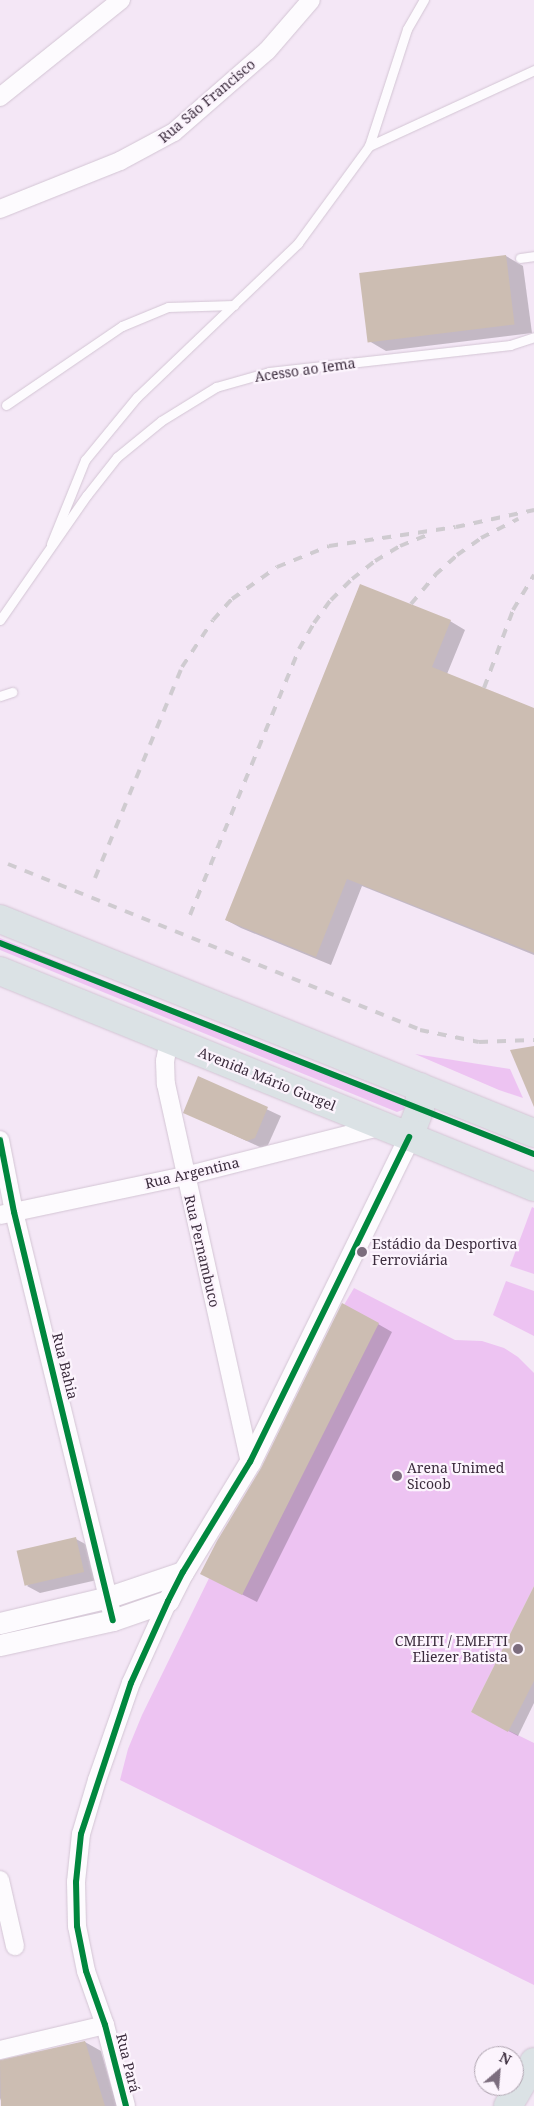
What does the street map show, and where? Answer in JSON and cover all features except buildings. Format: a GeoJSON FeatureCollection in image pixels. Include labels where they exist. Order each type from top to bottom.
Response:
{"type":"FeatureCollection","features":[{"type":"Feature","properties":{"kind":"main road"},"geometry":{"type":"LineString","coordinates":[[0,919],[534,1133]]}},
{"type":"Feature","properties":{"kind":"main road","name":"Avenida Mário Gurgel"},"geometry":{"type":"LineString","coordinates":[[0,971],[534,1187]]}},
{"type":"Feature","properties":{"kind":"main road"},"geometry":{"type":"LineString","coordinates":[[409,1136],[420,1108],[420,1087]]}},
{"type":"Feature","properties":{"kind":"main road"},"geometry":{"type":"LineString","coordinates":[[508,2106],[534,2062]]}},
{"type":"Feature","properties":{"kind":"main road"},"geometry":{"type":"LineString","coordinates":[[519,2106],[534,2076]]}},
{"type":"Feature","properties":{"kind":"street"},"geometry":{"type":"LineString","coordinates":[[0,97],[121,0]]}},
{"type":"Feature","properties":{"kind":"street","name":"Rua São Francisco"},"geometry":{"type":"LineString","coordinates":[[0,209],[120,161],[174,132],[267,51],[311,0]]}},
{"type":"Feature","properties":{"kind":"street","name":"Rua Pernambuco"},"geometry":{"type":"LineString","coordinates":[[169,1039],[165,1061],[166,1084],[250,1462]]}},
{"type":"Feature","properties":{"kind":"street","name":"Rua Argentina"},"geometry":{"type":"LineString","coordinates":[[7,1213],[185,1176],[382,1126]]}},
{"type":"Feature","properties":{"kind":"street"},"geometry":{"type":"LineString","coordinates":[[0,1645],[112,1620],[168,1601],[183,1572],[250,1462],[409,1136]]}},
{"type":"Feature","properties":{"kind":"street","name":"Rua Bahia"},"geometry":{"type":"LineString","coordinates":[[0,1140],[7,1213],[108,1597],[112,1620]]}},
{"type":"Feature","properties":{"kind":"street"},"geometry":{"type":"LineString","coordinates":[[0,1622],[108,1597],[183,1572]]}},
{"type":"Feature","properties":{"kind":"street","name":"Rua Pará"},"geometry":{"type":"LineString","coordinates":[[126,2106],[106,2025],[86,1970],[77,1926],[76,1882],[81,1834],[131,1683],[168,1601]]}},
{"type":"Feature","properties":{"kind":"street"},"geometry":{"type":"LineString","coordinates":[[0,1880],[15,1946]]}},
{"type":"Feature","properties":{"kind":"street"},"geometry":{"type":"LineString","coordinates":[[0,2050],[106,2025]]}},
{"type":"Feature","properties":{"kind":"lane"},"geometry":{"type":"LineString","coordinates":[[52,544],[85,460],[137,397],[298,243],[369,146],[407,29],[424,0]]}},
{"type":"Feature","properties":{"kind":"lane"},"geometry":{"type":"LineString","coordinates":[[369,146],[534,70]]}},
{"type":"Feature","properties":{"kind":"lane"},"geometry":{"type":"LineString","coordinates":[[520,258],[534,256]]}},
{"type":"Feature","properties":{"kind":"lane"},"geometry":{"type":"LineString","coordinates":[[6,405],[122,326],[168,307],[234,305]]}},
{"type":"Feature","properties":{"kind":"lane","name":"Acesso ao Iema"},"geometry":{"type":"LineString","coordinates":[[0,620],[52,544],[117,457],[161,421],[216,386],[269,372],[510,346],[534,337]]}},
{"type":"Feature","properties":{"kind":"lane"},"geometry":{"type":"LineString","coordinates":[[0,696],[12,692]]}},
{"type":"Feature","properties":{"kind":"shaded area"},"geometry":{"type":"Polygon","coordinates":[[[0,938],[402,1102],[405,1109],[397,1112],[0,950],[0,938]]]}},
{"type":"Feature","properties":{"kind":"shaded area"},"geometry":{"type":"Polygon","coordinates":[[[415,1054],[510,1069],[523,1098],[499,1090],[415,1054]]]}},
{"type":"Feature","properties":{"kind":"shaded area"},"geometry":{"type":"Polygon","coordinates":[[[532,1207],[534,1208],[534,1274],[510,1266],[532,1207]]]}},
{"type":"Feature","properties":{"kind":"shaded area"},"geometry":{"type":"Polygon","coordinates":[[[506,1281],[534,1291],[534,1336],[493,1315],[506,1281]]]}},
{"type":"Feature","properties":{"kind":"shaded area"},"geometry":{"type":"Polygon","coordinates":[[[354,1288],[455,1340],[482,1341],[504,1348],[518,1357],[534,1373],[534,1586],[471,1712],[534,1743],[534,1985],[120,1780],[128,1749],[142,1715],[338,1315],[354,1288]]]}},
{"type":"Feature","properties":{"kind":"railway"},"geometry":{"type":"LineString","coordinates":[[95,878],[182,667],[213,620],[232,599],[277,567],[329,546],[456,527],[534,510]]}},
{"type":"Feature","properties":{"kind":"railway"},"geometry":{"type":"LineString","coordinates":[[411,604],[435,575],[457,555],[481,538],[518,519]]}},
{"type":"Feature","properties":{"kind":"railway"},"geometry":{"type":"LineString","coordinates":[[190,915],[299,649],[314,623],[331,600],[352,579],[375,561],[400,546],[429,534]]}},
{"type":"Feature","properties":{"kind":"railway"},"geometry":{"type":"LineString","coordinates":[[484,688],[513,610],[534,575]]}},
{"type":"Feature","properties":{"kind":"railway"},"geometry":{"type":"LineString","coordinates":[[8,864],[420,1030],[479,1042],[534,1040]]}},
{"type":"Feature","properties":{"kind":"cycle path"},"geometry":{"type":"LineString","coordinates":[[0,943],[534,1154]]}},
{"type":"Feature","properties":{"kind":"cycle path"},"geometry":{"type":"LineString","coordinates":[[126,2106],[105,2025],[86,1971],[77,1926],[76,1882],[81,1834],[131,1683],[168,1601],[183,1572],[250,1462],[409,1137]]}},
{"type":"Feature","properties":{"kind":"cycle path"},"geometry":{"type":"LineString","coordinates":[[0,1140],[14,1212],[113,1620]]}},
{"type":"Feature","properties":{"kind":"place","name":"Estádio da Desportiva Ferroviária"},"geometry":{"type":"Point","coordinates":[362,1252]}},
{"type":"Feature","properties":{"kind":"place","name":"Arena Unimed Sicoob"},"geometry":{"type":"Point","coordinates":[397,1476]}},
{"type":"Feature","properties":{"kind":"place","name":"CMEITI / EMEFTI Eliezer Batista"},"geometry":{"type":"Point","coordinates":[518,1649]}}]}
